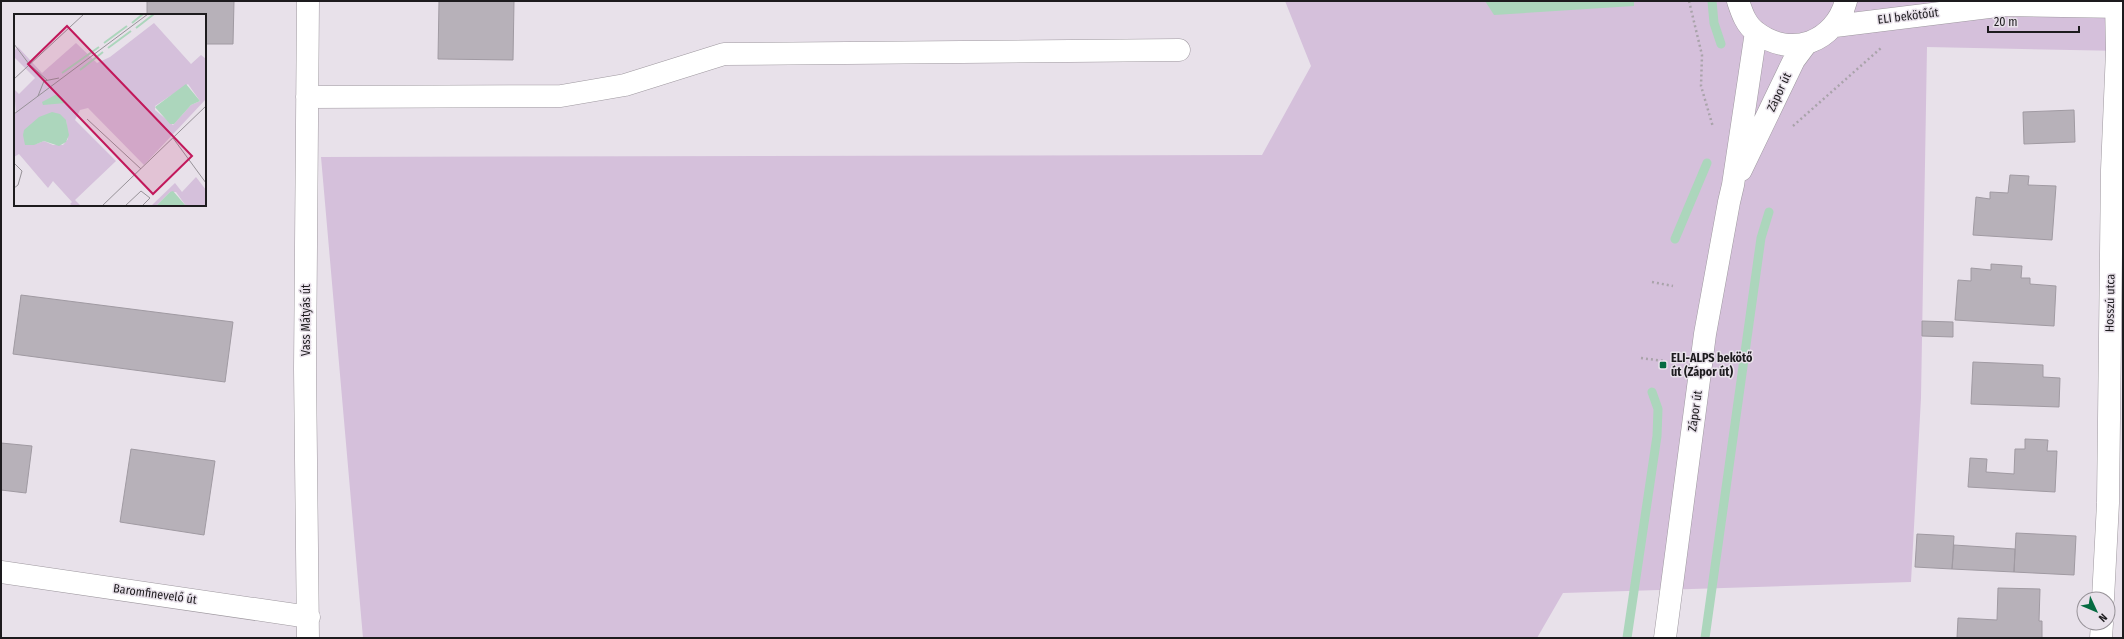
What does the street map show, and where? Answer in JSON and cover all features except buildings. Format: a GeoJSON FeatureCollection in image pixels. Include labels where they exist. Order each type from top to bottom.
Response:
{"type":"FeatureCollection","features":[{"type":"Feature","properties":{"kind":"street","name":"Vass Mátyás út"},"geometry":{"type":"LineString","coordinates":[[308,1],[305,369],[309,628]]}},
{"type":"Feature","properties":{"kind":"street"},"geometry":{"type":"LineString","coordinates":[[1738,1],[1744,18],[1756,32],[1777,43],[1789,46],[1806,44],[1822,37],[1835,26],[1843,12],[1846,1]]}},
{"type":"Feature","properties":{"kind":"street","name":"ELI bekötőút"},"geometry":{"type":"LineString","coordinates":[[1835,26],[1996,3],[2119,5]]}},
{"type":"Feature","properties":{"kind":"street","name":"Hosszú utca"},"geometry":{"type":"LineString","coordinates":[[2103,591],[2108,503],[2112,170],[2119,5]]}},
{"type":"Feature","properties":{"kind":"street","name":"Zápor út"},"geometry":{"type":"LineString","coordinates":[[1665,638],[1706,334],[1729,202],[1734,185],[1756,32]]}},
{"type":"Feature","properties":{"kind":"street","name":"Zápor út"},"geometry":{"type":"LineString","coordinates":[[1734,185],[1794,60],[1806,44]]}},
{"type":"Feature","properties":{"kind":"street"},"geometry":{"type":"LineString","coordinates":[[307,97],[562,96],[625,85],[724,54],[1179,50]]}},
{"type":"Feature","properties":{"kind":"street","name":"Baromfinevelő út"},"geometry":{"type":"LineString","coordinates":[[1,572],[309,628]]}},
{"type":"Feature","properties":{"kind":"path"},"geometry":{"type":"LineString","coordinates":[[1690,1],[1700,45],[1702,63]]}},
{"type":"Feature","properties":{"kind":"path"},"geometry":{"type":"LineString","coordinates":[[1800,121],[1876,54],[1884,44]]}},
{"type":"Feature","properties":{"kind":"path"},"geometry":{"type":"LineString","coordinates":[[1652,282],[1673,286]]}},
{"type":"Feature","properties":{"kind":"path"},"geometry":{"type":"LineString","coordinates":[[1641,358],[1664,361]]}},
{"type":"Feature","properties":{"kind":"shaded area"},"geometry":{"type":"Polygon","coordinates":[[[1285,1],[2123,1],[2123,51],[1927,47],[1921,398],[1911,582],[1563,593],[1537,638],[363,638],[321,157],[1262,155],[1311,66],[1285,1]]]}},
{"type":"Feature","properties":{"kind":"shaded area"},"geometry":{"type":"Polygon","coordinates":[[[1485,1],[1634,1],[1634,6],[1494,15],[1485,1]]]}},
{"type":"Feature","properties":{"kind":"waterway"},"geometry":{"type":"LineString","coordinates":[[1712,1],[1714,23],[1721,44]]}},
{"type":"Feature","properties":{"kind":"waterway"},"geometry":{"type":"LineString","coordinates":[[1675,239],[1707,163]]}},
{"type":"Feature","properties":{"kind":"waterway"},"geometry":{"type":"LineString","coordinates":[[1705,638],[1761,238],[1769,212]]}},
{"type":"Feature","properties":{"kind":"waterway"},"geometry":{"type":"LineString","coordinates":[[1627,638],[1657,436],[1658,409],[1652,392]]}},
{"type":"Feature","properties":{"kind":"place","name":"ELI-ALPS bekötő út (Zápor út)"},"geometry":{"type":"Point","coordinates":[1663,365]}}]}
